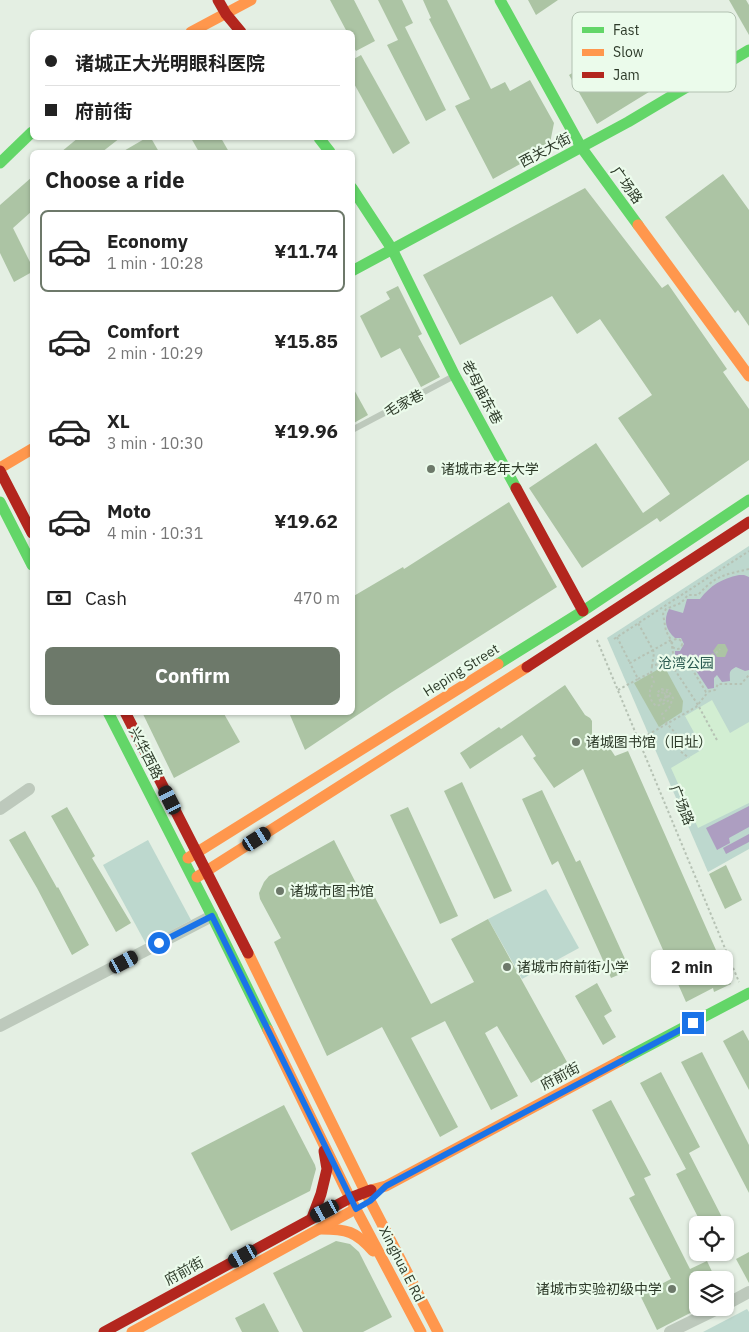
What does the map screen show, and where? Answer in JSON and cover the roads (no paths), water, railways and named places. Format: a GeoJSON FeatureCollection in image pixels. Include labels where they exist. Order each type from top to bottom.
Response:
{"type":"FeatureCollection","features":[{"type":"Feature","properties":{"kind":"main road"},"geometry":{"type":"LineString","coordinates":[[218,0],[226,14],[239,30]]}},
{"type":"Feature","properties":{"kind":"main road"},"geometry":{"type":"LineString","coordinates":[[195,30],[252,0]]}},
{"type":"Feature","properties":{"kind":"main road","name":"广场路"},"geometry":{"type":"LineString","coordinates":[[500,0],[581,148],[749,376]]}},
{"type":"Feature","properties":{"kind":"main road","name":"西关大街"},"geometry":{"type":"LineString","coordinates":[[736,58],[749,50]]}},
{"type":"Feature","properties":{"kind":"main road","name":"西关大街"},"geometry":{"type":"LineString","coordinates":[[355,269],[581,148],[678,92]]}},
{"type":"Feature","properties":{"kind":"main road"},"geometry":{"type":"LineString","coordinates":[[0,163],[30,134]]}},
{"type":"Feature","properties":{"kind":"main road"},"geometry":{"type":"LineString","coordinates":[[321,140],[328,150]]}},
{"type":"Feature","properties":{"kind":"main road","name":"老母庙东巷"},"geometry":{"type":"LineString","coordinates":[[355,193],[392,249],[455,376],[584,611]]}},
{"type":"Feature","properties":{"kind":"main road"},"geometry":{"type":"LineString","coordinates":[[30,450],[0,469],[30,530]]}},
{"type":"Feature","properties":{"kind":"main road","name":"Heping Street"},"geometry":{"type":"LineString","coordinates":[[184,860],[584,611],[749,500]]}},
{"type":"Feature","properties":{"kind":"main road"},"geometry":{"type":"LineString","coordinates":[[0,502],[30,561]]}},
{"type":"Feature","properties":{"kind":"main road"},"geometry":{"type":"LineString","coordinates":[[193,879],[591,627],[749,522]]}},
{"type":"Feature","properties":{"kind":"main road","name":"兴华西路"},"geometry":{"type":"LineString","coordinates":[[110,715],[322,1137]]}},
{"type":"Feature","properties":{"kind":"main road"},"geometry":{"type":"LineString","coordinates":[[127,715],[207,871],[367,1196],[438,1332]]}},
{"type":"Feature","properties":{"kind":"main road","name":"府前街"},"geometry":{"type":"LineString","coordinates":[[104,1332],[350,1198],[367,1196],[747,998]]}},
{"type":"Feature","properties":{"kind":"main road"},"geometry":{"type":"LineString","coordinates":[[312,1218],[321,1194],[327,1169],[322,1137]]}},
{"type":"Feature","properties":{"kind":"main road","name":"Xinghua E Rd"},"geometry":{"type":"LineString","coordinates":[[322,1137],[350,1198],[420,1332]]}},
{"type":"Feature","properties":{"kind":"main road","name":"府前街"},"geometry":{"type":"LineString","coordinates":[[132,1332],[356,1209],[367,1196]]}},
{"type":"Feature","properties":{"kind":"main road"},"geometry":{"type":"LineString","coordinates":[[320,1229],[343,1229],[354,1233],[363,1239],[385,1265]]}},
{"type":"Feature","properties":{"kind":"street"},"geometry":{"type":"LineString","coordinates":[[0,809],[30,789]]}},
{"type":"Feature","properties":{"kind":"street"},"geometry":{"type":"LineString","coordinates":[[0,1026],[212,916]]}},
{"type":"Feature","properties":{"kind":"street"},"geometry":{"type":"LineString","coordinates":[[734,1300],[749,1292]]}},
{"type":"Feature","properties":{"kind":"street"},"geometry":{"type":"LineString","coordinates":[[670,1332],[703,1316]]}},
{"type":"Feature","properties":{"kind":"lane","name":"毛家巷"},"geometry":{"type":"LineString","coordinates":[[355,428],[455,376]]}},
{"type":"Feature","properties":{"kind":"place","name":"诸城市老年大学"},"geometry":{"type":"Point","coordinates":[431,469]}},
{"type":"Feature","properties":{"kind":"place","name":"诸城图书馆（旧址）"},"geometry":{"type":"Point","coordinates":[576,742]}},
{"type":"Feature","properties":{"kind":"place","name":"诸城市图书馆"},"geometry":{"type":"Point","coordinates":[280,891]}},
{"type":"Feature","properties":{"kind":"place","name":"诸城市府前街小学"},"geometry":{"type":"Point","coordinates":[507,967]}},
{"type":"Feature","properties":{"kind":"place","name":"诸城市实验初级中学"},"geometry":{"type":"Point","coordinates":[672,1289]}},
{"type":"Feature","properties":{"kind":"park label","name":"沧湾公园"},"geometry":{"type":"Point","coordinates":[686,663]}}]}
